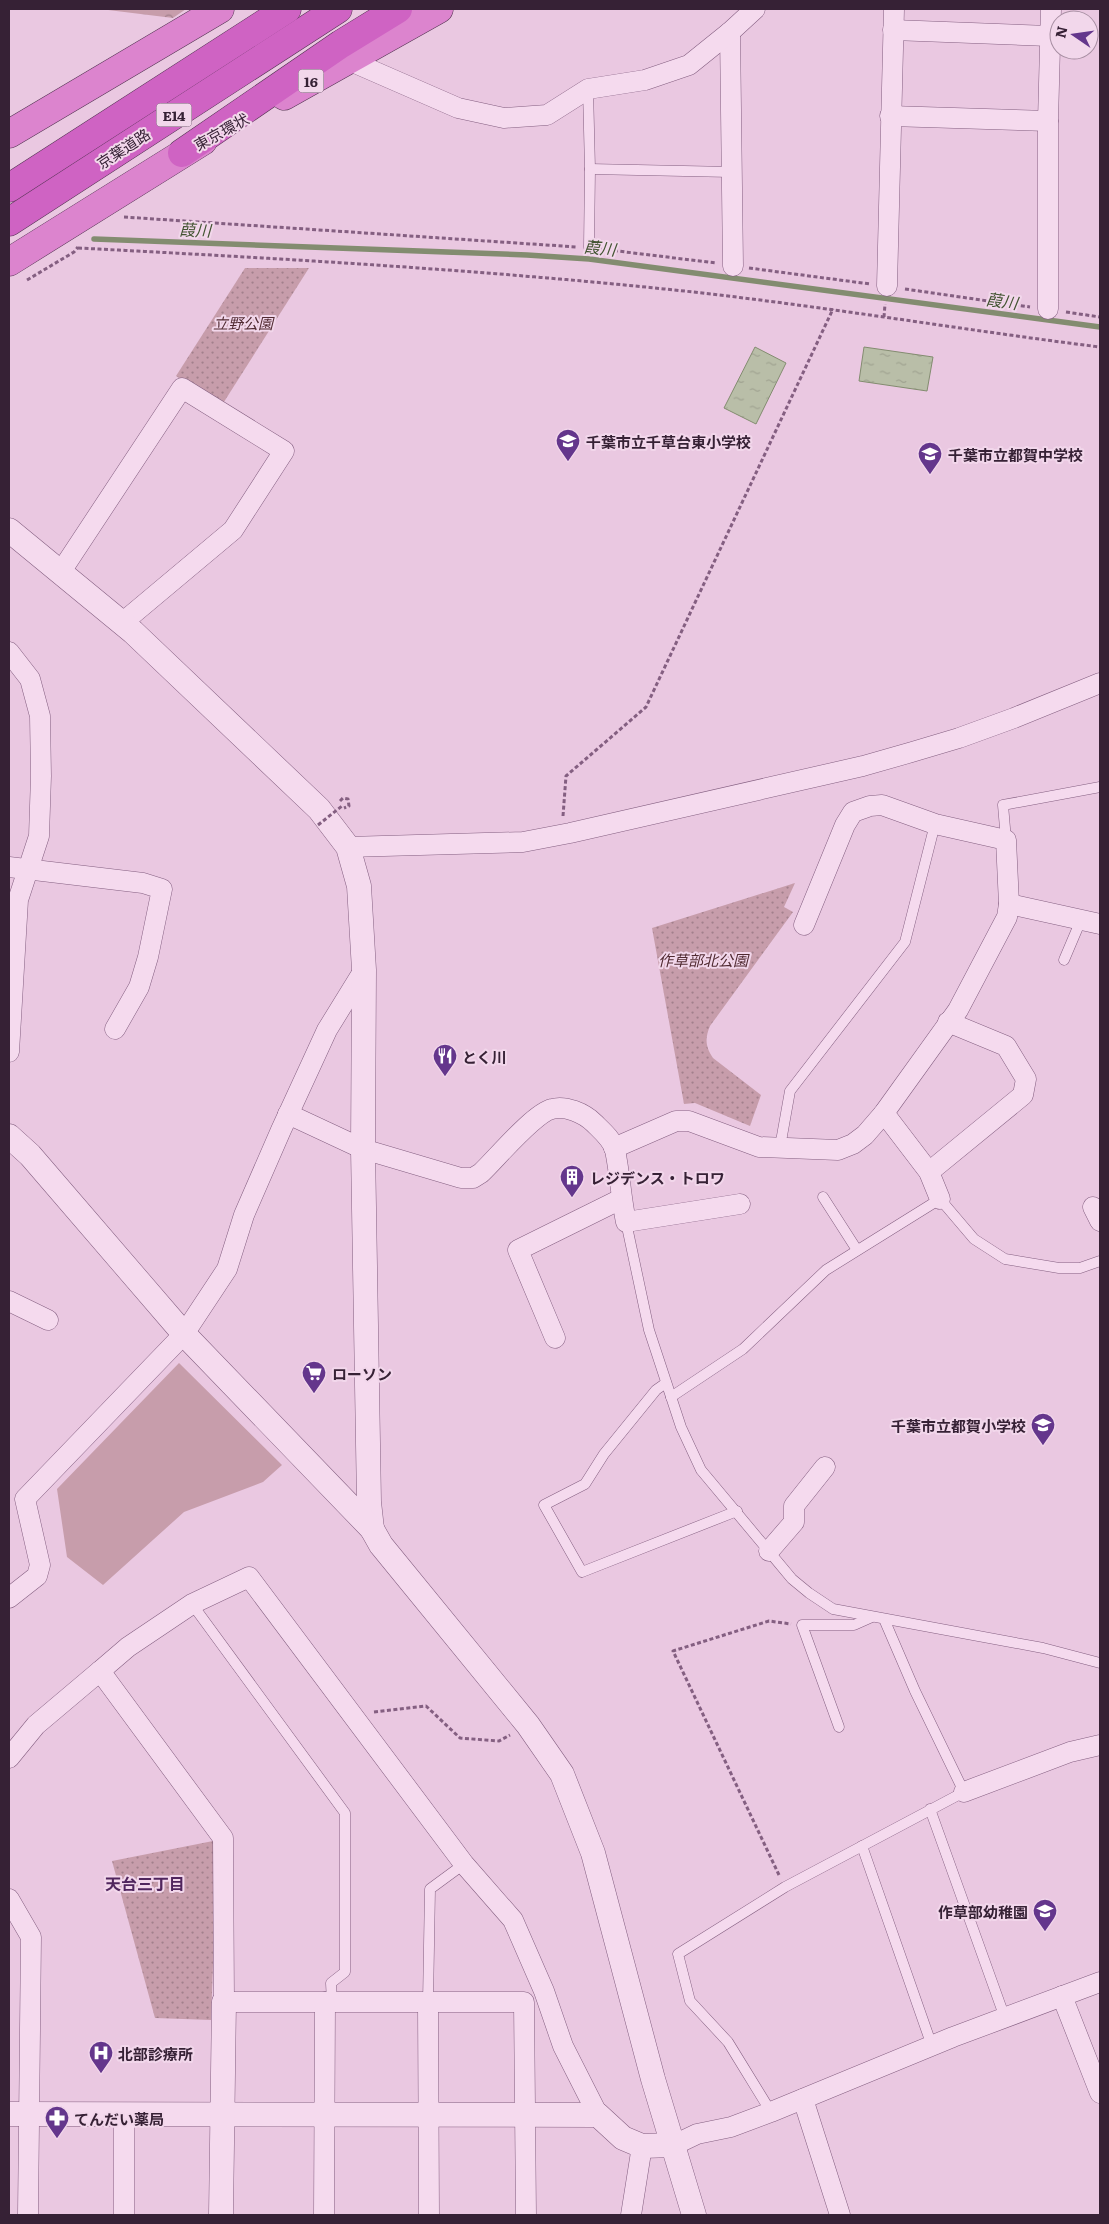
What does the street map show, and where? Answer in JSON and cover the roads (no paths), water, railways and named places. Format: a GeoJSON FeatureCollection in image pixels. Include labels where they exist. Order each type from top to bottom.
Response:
{"type":"FeatureCollection","features":[{"type":"Feature","properties":{"kind":"highway"},"geometry":{"type":"LineString","coordinates":[[9,134],[220,9]]}},
{"type":"Feature","properties":{"kind":"highway","name":"京葉道路"},"geometry":{"type":"LineString","coordinates":[[9,188],[287,9]]}},
{"type":"Feature","properties":{"kind":"highway","name":"京葉道路"},"geometry":{"type":"LineString","coordinates":[[9,222],[338,9]]}},
{"type":"Feature","properties":{"kind":"highway"},"geometry":{"type":"LineString","coordinates":[[182,153],[341,44],[398,9]]}},
{"type":"Feature","properties":{"kind":"highway","name":"東京環状"},"geometry":{"type":"LineString","coordinates":[[9,262],[182,153],[439,9]]}},
{"type":"Feature","properties":{"kind":"street"},"geometry":{"type":"LineString","coordinates":[[348,60],[458,108],[504,118],[547,115],[588,89],[645,80],[689,65],[755,9]]}},
{"type":"Feature","properties":{"kind":"street"},"geometry":{"type":"LineString","coordinates":[[887,286],[894,9]]}},
{"type":"Feature","properties":{"kind":"street"},"geometry":{"type":"LineString","coordinates":[[893,30],[1049,36]]}},
{"type":"Feature","properties":{"kind":"street"},"geometry":{"type":"LineString","coordinates":[[730,32],[733,266]]}},
{"type":"Feature","properties":{"kind":"street"},"geometry":{"type":"LineString","coordinates":[[1048,310],[1049,60]]}},
{"type":"Feature","properties":{"kind":"street"},"geometry":{"type":"LineString","coordinates":[[890,116],[1048,120]]}},
{"type":"Feature","properties":{"kind":"street"},"geometry":{"type":"LineString","coordinates":[[60,573],[182,388],[284,451],[233,530],[122,623]]}},
{"type":"Feature","properties":{"kind":"street"},"geometry":{"type":"LineString","coordinates":[[9,530],[122,623],[319,809],[348,847],[359,886],[364,970],[363,1149],[369,1502],[372,1529]]}},
{"type":"Feature","properties":{"kind":"street"},"geometry":{"type":"LineString","coordinates":[[9,652],[30,679],[40,716],[39,836],[18,868],[18,900],[9,1052]]}},
{"type":"Feature","properties":{"kind":"street"},"geometry":{"type":"LineString","coordinates":[[348,847],[523,842],[570,833],[879,761],[959,738],[1100,683]]}},
{"type":"Feature","properties":{"kind":"street"},"geometry":{"type":"LineString","coordinates":[[614,1148],[676,1121],[689,1121],[759,1147],[838,1150],[853,1144],[865,1135],[884,1113],[958,1010],[1007,917],[1009,904],[1006,840],[935,824],[882,805],[870,806],[853,812],[845,825],[804,925]]}},
{"type":"Feature","properties":{"kind":"street"},"geometry":{"type":"LineString","coordinates":[[18,868],[143,883],[162,889],[148,957],[139,987],[115,1029]]}},
{"type":"Feature","properties":{"kind":"street"},"geometry":{"type":"LineString","coordinates":[[1009,904],[1100,924]]}},
{"type":"Feature","properties":{"kind":"street"},"geometry":{"type":"LineString","coordinates":[[9,1598],[37,1576],[40,1566],[25,1499],[184,1334],[227,1268],[244,1215],[288,1114],[327,1030],[364,970]]}},
{"type":"Feature","properties":{"kind":"street"},"geometry":{"type":"LineString","coordinates":[[929,1172],[1023,1095],[1026,1079],[1006,1046],[948,1022]]}},
{"type":"Feature","properties":{"kind":"street"},"geometry":{"type":"LineString","coordinates":[[288,1114],[363,1149],[461,1178],[473,1178],[481,1173],[540,1114],[552,1108],[572,1110],[588,1117],[604,1132],[614,1148],[626,1222],[740,1204]]}},
{"type":"Feature","properties":{"kind":"street"},"geometry":{"type":"LineString","coordinates":[[884,1113],[929,1172],[940,1199]]}},
{"type":"Feature","properties":{"kind":"street"},"geometry":{"type":"LineString","coordinates":[[9,1136],[30,1155],[184,1334],[372,1529],[382,1545],[528,1725],[562,1774],[593,1853],[653,2079],[694,2215]]}},
{"type":"Feature","properties":{"kind":"street"},"geometry":{"type":"LineString","coordinates":[[555,1338],[518,1250],[621,1199]]}},
{"type":"Feature","properties":{"kind":"street"},"geometry":{"type":"LineString","coordinates":[[9,1301],[48,1320]]}},
{"type":"Feature","properties":{"kind":"street"},"geometry":{"type":"LineString","coordinates":[[769,1551],[794,1522],[794,1506],[826,1466]]}},
{"type":"Feature","properties":{"kind":"street"},"geometry":{"type":"LineString","coordinates":[[9,1758],[36,1725],[128,1647],[192,1604],[248,1577],[464,1864],[513,1920],[544,1991],[563,2046],[598,2115],[623,2138],[642,2146],[674,2145],[697,2134],[731,2127],[932,2046],[1100,1982]]}},
{"type":"Feature","properties":{"kind":"street"},"geometry":{"type":"LineString","coordinates":[[100,1671],[223,1838],[224,2002],[221,2215]]}},
{"type":"Feature","properties":{"kind":"street"},"geometry":{"type":"LineString","coordinates":[[964,1792],[1070,1752],[1100,1745]]}},
{"type":"Feature","properties":{"kind":"street"},"geometry":{"type":"LineString","coordinates":[[9,1899],[31,1936],[19,2114],[28,2215]]}},
{"type":"Feature","properties":{"kind":"street"},"geometry":{"type":"LineString","coordinates":[[1062,1996],[1100,2092]]}},
{"type":"Feature","properties":{"kind":"street"},"geometry":{"type":"LineString","coordinates":[[224,2002],[524,2002],[526,2215]]}},
{"type":"Feature","properties":{"kind":"street"},"geometry":{"type":"LineString","coordinates":[[324,2215],[329,2002]]}},
{"type":"Feature","properties":{"kind":"street"},"geometry":{"type":"LineString","coordinates":[[428,2002],[429,2215]]}},
{"type":"Feature","properties":{"kind":"street"},"geometry":{"type":"LineString","coordinates":[[803,2099],[840,2215]]}},
{"type":"Feature","properties":{"kind":"street"},"geometry":{"type":"LineString","coordinates":[[19,2114],[326,2113],[430,2116],[598,2115]]}},
{"type":"Feature","properties":{"kind":"street"},"geometry":{"type":"LineString","coordinates":[[124,2114],[124,2215]]}},
{"type":"Feature","properties":{"kind":"street"},"geometry":{"type":"LineString","coordinates":[[630,2215],[642,2146]]}},
{"type":"Feature","properties":{"kind":"lane"},"geometry":{"type":"LineString","coordinates":[[588,89],[589,247]]}},
{"type":"Feature","properties":{"kind":"lane"},"geometry":{"type":"LineString","coordinates":[[590,169],[732,172]]}},
{"type":"Feature","properties":{"kind":"lane"},"geometry":{"type":"LineString","coordinates":[[1006,840],[1003,805],[1100,787]]}},
{"type":"Feature","properties":{"kind":"lane"},"geometry":{"type":"LineString","coordinates":[[780,1148],[790,1091],[905,942],[935,824]]}},
{"type":"Feature","properties":{"kind":"lane"},"geometry":{"type":"LineString","coordinates":[[1064,960],[1081,920]]}},
{"type":"Feature","properties":{"kind":"lane"},"geometry":{"type":"LineString","coordinates":[[823,1197],[857,1250]]}},
{"type":"Feature","properties":{"kind":"lane"},"geometry":{"type":"LineString","coordinates":[[671,1397],[743,1349],[826,1270],[940,1199],[974,1239],[1005,1259],[1060,1268],[1080,1268],[1100,1261]]}},
{"type":"Feature","properties":{"kind":"lane"},"geometry":{"type":"LineString","coordinates":[[626,1222],[649,1330],[681,1426],[701,1470],[792,1579],[833,1609],[1043,1648],[1100,1663]]}},
{"type":"Feature","properties":{"kind":"lane"},"geometry":{"type":"LineString","coordinates":[[666,1383],[656,1390],[604,1454],[585,1484],[544,1505],[582,1572],[737,1511]]}},
{"type":"Feature","properties":{"kind":"lane"},"geometry":{"type":"LineString","coordinates":[[192,1604],[346,1813],[344,1972],[330,1983],[329,2002]]}},
{"type":"Feature","properties":{"kind":"lane"},"geometry":{"type":"LineString","coordinates":[[839,1727],[802,1625],[854,1625],[872,1617]]}},
{"type":"Feature","properties":{"kind":"lane"},"geometry":{"type":"LineString","coordinates":[[771,2112],[728,2042],[690,2001],[678,1954],[785,1887],[964,1792],[915,1691],[884,1619]]}},
{"type":"Feature","properties":{"kind":"lane"},"geometry":{"type":"LineString","coordinates":[[930,1810],[1005,2018]]}},
{"type":"Feature","properties":{"kind":"lane"},"geometry":{"type":"LineString","coordinates":[[862,1846],[932,2046]]}},
{"type":"Feature","properties":{"kind":"lane"},"geometry":{"type":"LineString","coordinates":[[428,2002],[430,1889],[464,1864]]}},
{"type":"Feature","properties":{"kind":"water"},"geometry":{"type":"Polygon","coordinates":[[[755,347],[786,363],[756,424],[724,408],[755,347]]]}},
{"type":"Feature","properties":{"kind":"water"},"geometry":{"type":"Polygon","coordinates":[[[864,347],[933,357],[927,391],[859,381],[864,347]]]}},
{"type":"Feature","properties":{"kind":"waterway","name":"葭川"},"geometry":{"type":"LineString","coordinates":[[94,239],[589,259],[1100,327]]}},
{"type":"Feature","properties":{"kind":"place","name":"千葉市立千草台東小学校"},"geometry":{"type":"Point","coordinates":[568,462]}},
{"type":"Feature","properties":{"kind":"place","name":"千葉市立都賀中学校"},"geometry":{"type":"Point","coordinates":[930,475]}},
{"type":"Feature","properties":{"kind":"place","name":"とく川"},"geometry":{"type":"Point","coordinates":[445,1077]}},
{"type":"Feature","properties":{"kind":"place","name":"レジデンス・トロワ"},"geometry":{"type":"Point","coordinates":[572,1198]}},
{"type":"Feature","properties":{"kind":"place","name":"ローソン"},"geometry":{"type":"Point","coordinates":[314,1394]}},
{"type":"Feature","properties":{"kind":"place","name":"千葉市立都賀小学校"},"geometry":{"type":"Point","coordinates":[1043,1446]}},
{"type":"Feature","properties":{"kind":"place","name":"作草部幼稚園"},"geometry":{"type":"Point","coordinates":[1045,1932]}},
{"type":"Feature","properties":{"kind":"place","name":"北部診療所"},"geometry":{"type":"Point","coordinates":[101,2074]}},
{"type":"Feature","properties":{"kind":"place","name":"てんだい薬局"},"geometry":{"type":"Point","coordinates":[57,2139]}},
{"type":"Feature","properties":{"kind":"district","name":"天台三丁目"},"geometry":{"type":"Point","coordinates":[145,1883]}},
{"type":"Feature","properties":{"kind":"park label","name":"立野公園"},"geometry":{"type":"Point","coordinates":[243,322]}},
{"type":"Feature","properties":{"kind":"park label","name":"作草部北公園"},"geometry":{"type":"Point","coordinates":[703,959]}}]}
